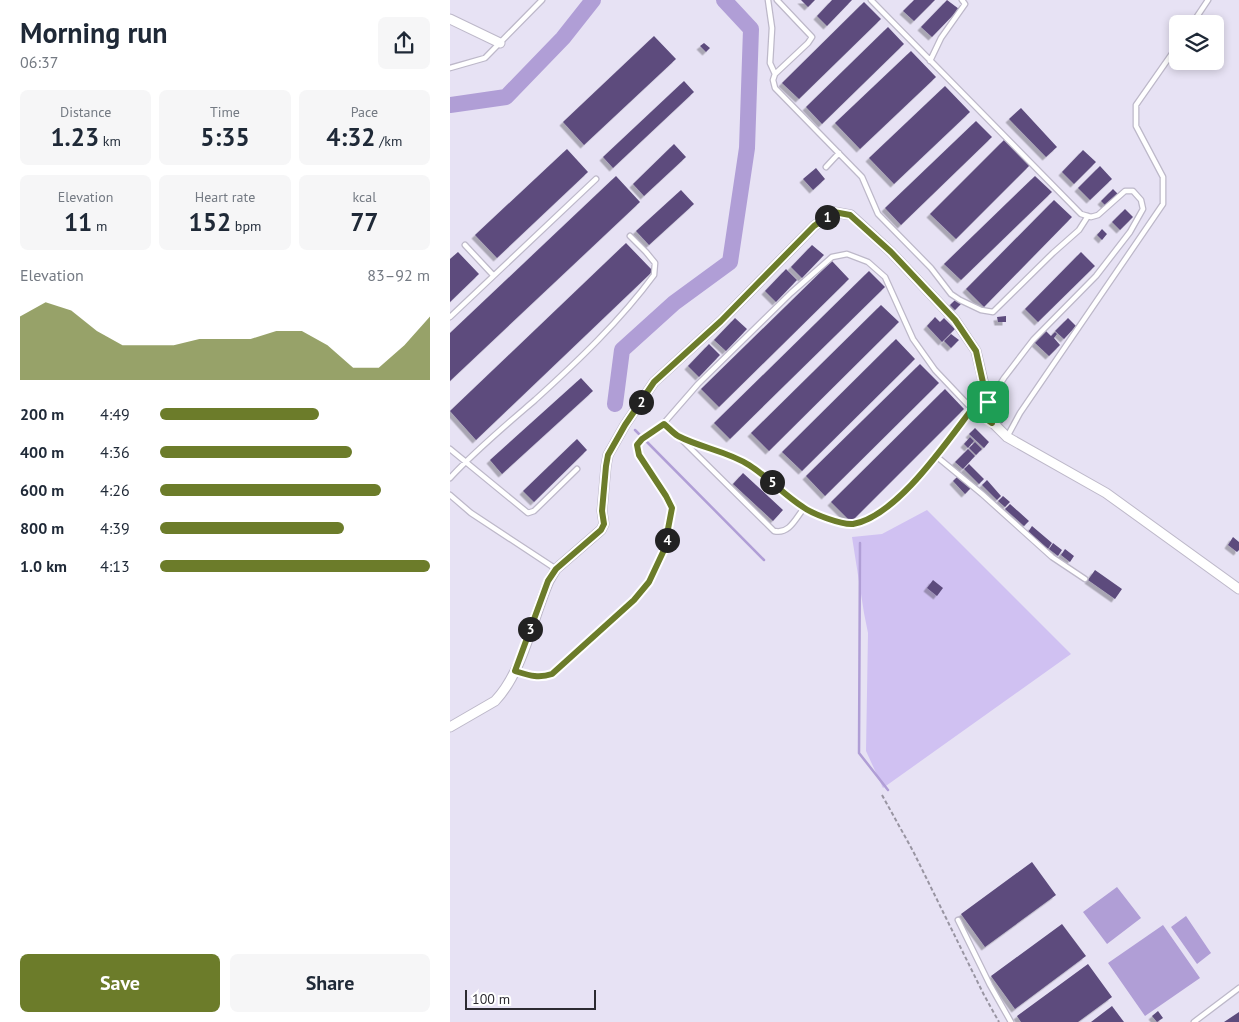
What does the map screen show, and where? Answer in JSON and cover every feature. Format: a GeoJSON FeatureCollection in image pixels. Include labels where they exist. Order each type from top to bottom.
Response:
{"type":"FeatureCollection","features":[{"type":"Feature","properties":{"kind":"street"},"geometry":{"type":"LineString","coordinates":[[450,19],[500,43]]}},
{"type":"Feature","properties":{"kind":"street"},"geometry":{"type":"LineString","coordinates":[[450,727],[495,701],[501,694],[515,671],[544,592],[556,569],[601,530],[604,524],[602,511],[608,455],[625,425],[654,382],[721,321],[814,226],[834,212],[850,215],[891,252],[955,320],[976,351],[992,423],[1007,437],[1106,492],[1239,589]]}},
{"type":"Feature","properties":{"kind":"lane"},"geometry":{"type":"LineString","coordinates":[[450,68],[485,58],[542,0]]}},
{"type":"Feature","properties":{"kind":"lane"},"geometry":{"type":"LineString","coordinates":[[768,0],[772,28],[770,64],[775,74]]}},
{"type":"Feature","properties":{"kind":"lane"},"geometry":{"type":"LineString","coordinates":[[777,0],[812,37],[775,74],[772,80],[775,88],[862,177],[878,214],[931,268],[952,294],[960,300],[981,310],[993,312],[1052,253],[1079,230],[1088,216]]}},
{"type":"Feature","properties":{"kind":"lane"},"geometry":{"type":"LineString","coordinates":[[871,0],[1082,214],[1088,216],[1098,215],[1125,191],[1132,191],[1141,200],[1143,210],[1130,232],[1096,276],[1033,340],[988,402]]}},
{"type":"Feature","properties":{"kind":"lane"},"geometry":{"type":"LineString","coordinates":[[930,61],[941,38],[965,4],[962,0]]}},
{"type":"Feature","properties":{"kind":"lane"},"geometry":{"type":"LineString","coordinates":[[1198,15],[1208,0]]}},
{"type":"Feature","properties":{"kind":"lane"},"geometry":{"type":"LineString","coordinates":[[1007,437],[1020,413],[1163,204],[1163,178],[1136,126],[1136,105],[1169,58]]}},
{"type":"Feature","properties":{"kind":"lane"},"geometry":{"type":"LineString","coordinates":[[826,167],[839,153]]}},
{"type":"Feature","properties":{"kind":"lane"},"geometry":{"type":"LineString","coordinates":[[450,317],[596,179]]}},
{"type":"Feature","properties":{"kind":"lane"},"geometry":{"type":"LineString","coordinates":[[450,478],[603,334],[644,289],[654,275],[655,263],[630,236]]}},
{"type":"Feature","properties":{"kind":"lane"},"geometry":{"type":"LineString","coordinates":[[465,245],[494,275]]}},
{"type":"Feature","properties":{"kind":"lane"},"geometry":{"type":"LineString","coordinates":[[515,671],[534,677],[544,677],[552,674],[634,600],[649,582],[664,550],[672,508],[639,455],[637,445],[642,439],[664,424],[698,384],[792,292],[832,257],[847,254],[868,262],[885,277],[914,339],[935,370],[972,409],[992,423]]}},
{"type":"Feature","properties":{"kind":"lane"},"geometry":{"type":"LineString","coordinates":[[677,436],[723,452],[747,463],[804,508],[832,520],[852,524],[874,516],[906,489],[936,456],[972,409]]}},
{"type":"Feature","properties":{"kind":"lane"},"geometry":{"type":"LineString","coordinates":[[664,424],[774,531],[786,531],[804,508]]}},
{"type":"Feature","properties":{"kind":"lane"},"geometry":{"type":"LineString","coordinates":[[450,449],[528,513],[534,512],[577,469]]}},
{"type":"Feature","properties":{"kind":"lane"},"geometry":{"type":"LineString","coordinates":[[936,456],[982,494],[1052,557],[1084,579]]}},
{"type":"Feature","properties":{"kind":"lane"},"geometry":{"type":"LineString","coordinates":[[450,495],[471,513],[556,569]]}},
{"type":"Feature","properties":{"kind":"lane"},"geometry":{"type":"LineString","coordinates":[[958,920],[990,985],[1011,1022]]}},
{"type":"Feature","properties":{"kind":"lane"},"geometry":{"type":"LineString","coordinates":[[1194,1022],[1239,988]]}},
{"type":"Feature","properties":{"kind":"path"},"geometry":{"type":"LineString","coordinates":[[882,795],[917,859],[999,1022]]}},
{"type":"Feature","properties":{"kind":"shaded area"},"geometry":{"type":"Polygon","coordinates":[[[927,510],[1071,654],[883,788],[866,751],[868,633],[852,537],[882,534],[927,510]]]}},
{"type":"Feature","properties":{"kind":"shaded area"},"geometry":{"type":"Polygon","coordinates":[[[1117,887],[1141,918],[1107,944],[1083,912],[1117,887]]]}},
{"type":"Feature","properties":{"kind":"shaded area"},"geometry":{"type":"Polygon","coordinates":[[[1186,916],[1211,953],[1197,964],[1171,927],[1186,916]]]}},
{"type":"Feature","properties":{"kind":"shaded area"},"geometry":{"type":"Polygon","coordinates":[[[1163,925],[1200,978],[1145,1016],[1108,963],[1163,925]]]}},
{"type":"Feature","properties":{"kind":"building"},"geometry":{"type":"Polygon","coordinates":[[[801,0],[815,0],[808,7],[801,0]]]}},
{"type":"Feature","properties":{"kind":"building"},"geometry":{"type":"Polygon","coordinates":[[[832,0],[852,0],[827,26],[817,16],[832,0]]]}},
{"type":"Feature","properties":{"kind":"building"},"geometry":{"type":"Polygon","coordinates":[[[914,0],[935,0],[914,21],[903,11],[914,0]]]}},
{"type":"Feature","properties":{"kind":"building"},"geometry":{"type":"Polygon","coordinates":[[[947,0],[959,9],[932,37],[921,27],[947,0]]]}},
{"type":"Feature","properties":{"kind":"building"},"geometry":{"type":"Polygon","coordinates":[[[864,2],[881,19],[799,99],[782,83],[864,2]]]}},
{"type":"Feature","properties":{"kind":"building"},"geometry":{"type":"Polygon","coordinates":[[[888,27],[904,44],[822,124],[806,107],[888,27]]]}},
{"type":"Feature","properties":{"kind":"building"},"geometry":{"type":"Polygon","coordinates":[[[654,36],[676,59],[584,145],[563,122],[654,36]]]}},
{"type":"Feature","properties":{"kind":"building"},"geometry":{"type":"Polygon","coordinates":[[[704,43],[710,48],[706,52],[700,46],[704,43]]]}},
{"type":"Feature","properties":{"kind":"building"},"geometry":{"type":"Polygon","coordinates":[[[911,51],[936,77],[860,149],[835,123],[911,51]]]}},
{"type":"Feature","properties":{"kind":"building"},"geometry":{"type":"Polygon","coordinates":[[[684,81],[694,92],[613,168],[603,157],[684,81]]]}},
{"type":"Feature","properties":{"kind":"building"},"geometry":{"type":"Polygon","coordinates":[[[945,86],[970,112],[894,184],[869,158],[945,86]]]}},
{"type":"Feature","properties":{"kind":"building"},"geometry":{"type":"Polygon","coordinates":[[[1021,108],[1057,147],[1046,157],[1009,119],[1021,108]]]}},
{"type":"Feature","properties":{"kind":"building"},"geometry":{"type":"Polygon","coordinates":[[[976,121],[992,137],[901,225],[885,208],[976,121]]]}},
{"type":"Feature","properties":{"kind":"building"},"geometry":{"type":"Polygon","coordinates":[[[1004,140],[1030,165],[956,239],[930,214],[1004,140]]]}},
{"type":"Feature","properties":{"kind":"building"},"geometry":{"type":"Polygon","coordinates":[[[674,144],[686,157],[644,196],[633,184],[674,144]]]}},
{"type":"Feature","properties":{"kind":"building"},"geometry":{"type":"Polygon","coordinates":[[[567,149],[588,172],[497,258],[475,235],[567,149]]]}},
{"type":"Feature","properties":{"kind":"building"},"geometry":{"type":"Polygon","coordinates":[[[1083,150],[1096,162],[1074,184],[1062,172],[1083,150]]]}},
{"type":"Feature","properties":{"kind":"building"},"geometry":{"type":"Polygon","coordinates":[[[1100,166],[1112,179],[1090,200],[1078,188],[1100,166]]]}},
{"type":"Feature","properties":{"kind":"building"},"geometry":{"type":"Polygon","coordinates":[[[816,168],[825,179],[813,190],[803,179],[816,168]]]}},
{"type":"Feature","properties":{"kind":"building"},"geometry":{"type":"Polygon","coordinates":[[[616,176],[640,202],[450,381],[450,333],[616,176]]]}},
{"type":"Feature","properties":{"kind":"building"},"geometry":{"type":"Polygon","coordinates":[[[1035,176],[1052,192],[961,280],[944,264],[1035,176]]]}},
{"type":"Feature","properties":{"kind":"building"},"geometry":{"type":"Polygon","coordinates":[[[1113,189],[1119,195],[1107,207],[1101,201],[1113,189]]]}},
{"type":"Feature","properties":{"kind":"building"},"geometry":{"type":"Polygon","coordinates":[[[681,190],[694,204],[649,245],[636,231],[681,190]]]}},
{"type":"Feature","properties":{"kind":"building"},"geometry":{"type":"Polygon","coordinates":[[[1054,200],[1072,217],[984,307],[966,289],[1054,200]]]}},
{"type":"Feature","properties":{"kind":"building"},"geometry":{"type":"Polygon","coordinates":[[[1125,209],[1133,217],[1120,230],[1112,222],[1125,209]]]}},
{"type":"Feature","properties":{"kind":"building"},"geometry":{"type":"Polygon","coordinates":[[[1102,229],[1107,234],[1102,240],[1097,235],[1102,229]]]}},
{"type":"Feature","properties":{"kind":"building"},"geometry":{"type":"Polygon","coordinates":[[[626,243],[653,271],[476,440],[450,411],[626,243]]]}},
{"type":"Feature","properties":{"kind":"building"},"geometry":{"type":"Polygon","coordinates":[[[812,245],[824,255],[802,278],[791,267],[812,245]]]}},
{"type":"Feature","properties":{"kind":"building"},"geometry":{"type":"Polygon","coordinates":[[[458,252],[479,274],[450,302],[450,259],[458,252]]]}},
{"type":"Feature","properties":{"kind":"building"},"geometry":{"type":"Polygon","coordinates":[[[1081,252],[1095,266],[1038,322],[1025,309],[1081,252]]]}},
{"type":"Feature","properties":{"kind":"building"},"geometry":{"type":"Polygon","coordinates":[[[832,261],[849,279],[719,407],[701,389],[832,261]]]}},
{"type":"Feature","properties":{"kind":"building"},"geometry":{"type":"Polygon","coordinates":[[[786,269],[797,280],[776,302],[765,291],[786,269]]]}},
{"type":"Feature","properties":{"kind":"building"},"geometry":{"type":"Polygon","coordinates":[[[869,271],[885,287],[730,439],[714,423],[869,271]]]}},
{"type":"Feature","properties":{"kind":"building"},"geometry":{"type":"Polygon","coordinates":[[[956,299],[961,304],[955,310],[950,305],[956,299]]]}},
{"type":"Feature","properties":{"kind":"building"},"geometry":{"type":"Polygon","coordinates":[[[881,305],[899,322],[769,451],[751,433],[881,305]]]}},
{"type":"Feature","properties":{"kind":"building"},"geometry":{"type":"Polygon","coordinates":[[[1006,316],[1006,322],[998,322],[997,317],[1006,316]]]}},
{"type":"Feature","properties":{"kind":"building"},"geometry":{"type":"Polygon","coordinates":[[[935,317],[940,322],[944,318],[955,329],[942,342],[927,326],[935,317]]]}},
{"type":"Feature","properties":{"kind":"building"},"geometry":{"type":"Polygon","coordinates":[[[735,318],[747,329],[726,351],[714,340],[735,318]]]}},
{"type":"Feature","properties":{"kind":"building"},"geometry":{"type":"Polygon","coordinates":[[[1068,318],[1076,326],[1064,339],[1055,331],[1068,318]]]}},
{"type":"Feature","properties":{"kind":"building"},"geometry":{"type":"Polygon","coordinates":[[[1046,331],[1051,336],[1055,332],[1057,334],[1054,338],[1060,345],[1049,356],[1034,342],[1046,331]]]}},
{"type":"Feature","properties":{"kind":"building"},"geometry":{"type":"Polygon","coordinates":[[[951,334],[959,340],[951,348],[944,341],[951,334]]]}},
{"type":"Feature","properties":{"kind":"building"},"geometry":{"type":"Polygon","coordinates":[[[896,339],[915,359],[802,471],[782,452],[896,339]]]}},
{"type":"Feature","properties":{"kind":"building"},"geometry":{"type":"Polygon","coordinates":[[[709,344],[720,355],[699,377],[688,366],[709,344]]]}},
{"type":"Feature","properties":{"kind":"building"},"geometry":{"type":"Polygon","coordinates":[[[920,364],[939,383],[825,496],[806,476],[920,364]]]}},
{"type":"Feature","properties":{"kind":"building"},"geometry":{"type":"Polygon","coordinates":[[[581,378],[593,391],[502,474],[490,460],[581,378]]]}},
{"type":"Feature","properties":{"kind":"building"},"geometry":{"type":"Polygon","coordinates":[[[945,389],[964,409],[851,522],[831,502],[945,389]]]}},
{"type":"Feature","properties":{"kind":"building"},"geometry":{"type":"Polygon","coordinates":[[[1004,413],[1008,417],[1002,423],[999,420],[1004,413]]]}},
{"type":"Feature","properties":{"kind":"building"},"geometry":{"type":"Polygon","coordinates":[[[975,428],[989,442],[984,448],[969,434],[975,428]]]}},
{"type":"Feature","properties":{"kind":"building"},"geometry":{"type":"Polygon","coordinates":[[[970,437],[974,441],[968,448],[964,444],[970,437]]]}},
{"type":"Feature","properties":{"kind":"building"},"geometry":{"type":"Polygon","coordinates":[[[577,439],[587,450],[534,502],[523,491],[577,439]]]}},
{"type":"Feature","properties":{"kind":"building"},"geometry":{"type":"Polygon","coordinates":[[[975,442],[982,449],[976,455],[969,448],[975,442]]]}},
{"type":"Feature","properties":{"kind":"building"},"geometry":{"type":"Polygon","coordinates":[[[968,449],[975,456],[963,469],[955,462],[968,449]]]}},
{"type":"Feature","properties":{"kind":"building"},"geometry":{"type":"Polygon","coordinates":[[[969,464],[984,479],[979,484],[964,469],[969,464]]]}},
{"type":"Feature","properties":{"kind":"building"},"geometry":{"type":"Polygon","coordinates":[[[743,473],[783,510],[773,521],[733,484],[743,473]]]}},
{"type":"Feature","properties":{"kind":"building"},"geometry":{"type":"Polygon","coordinates":[[[959,475],[971,488],[965,494],[953,481],[959,475]]]}},
{"type":"Feature","properties":{"kind":"building"},"geometry":{"type":"Polygon","coordinates":[[[987,480],[1001,496],[997,500],[982,485],[987,480]]]}},
{"type":"Feature","properties":{"kind":"building"},"geometry":{"type":"Polygon","coordinates":[[[1003,496],[1010,502],[1005,507],[998,501],[1003,496]]]}},
{"type":"Feature","properties":{"kind":"building"},"geometry":{"type":"Polygon","coordinates":[[[1010,504],[1029,521],[1024,526],[1005,509],[1010,504]]]}},
{"type":"Feature","properties":{"kind":"building"},"geometry":{"type":"Polygon","coordinates":[[[1032,526],[1052,543],[1048,549],[1028,532],[1032,526]]]}},
{"type":"Feature","properties":{"kind":"building"},"geometry":{"type":"Polygon","coordinates":[[[1233,537],[1239,542],[1239,550],[1237,552],[1228,545],[1233,537]]]}},
{"type":"Feature","properties":{"kind":"building"},"geometry":{"type":"Polygon","coordinates":[[[1053,543],[1062,550],[1058,556],[1049,549],[1053,543]]]}},
{"type":"Feature","properties":{"kind":"building"},"geometry":{"type":"Polygon","coordinates":[[[1065,549],[1074,556],[1070,562],[1061,555],[1065,549]]]}},
{"type":"Feature","properties":{"kind":"building"},"geometry":{"type":"Polygon","coordinates":[[[1095,570],[1122,589],[1115,599],[1088,580],[1095,570]]]}},
{"type":"Feature","properties":{"kind":"building"},"geometry":{"type":"Polygon","coordinates":[[[933,580],[943,588],[937,596],[927,588],[933,580]]]}},
{"type":"Feature","properties":{"kind":"building"},"geometry":{"type":"Polygon","coordinates":[[[1032,862],[1056,895],[985,947],[961,914],[1032,862]]]}},
{"type":"Feature","properties":{"kind":"building"},"geometry":{"type":"Polygon","coordinates":[[[1062,924],[1086,956],[1015,1009],[991,976],[1062,924]]]}},
{"type":"Feature","properties":{"kind":"building"},"geometry":{"type":"Polygon","coordinates":[[[1088,964],[1112,997],[1078,1022],[1021,1022],[1017,1016],[1088,964]]]}},
{"type":"Feature","properties":{"kind":"building"},"geometry":{"type":"Polygon","coordinates":[[[1112,1006],[1124,1022],[1091,1022],[1112,1006]]]}},
{"type":"Feature","properties":{"kind":"building"},"geometry":{"type":"Polygon","coordinates":[[[1158,1011],[1163,1018],[1157,1022],[1152,1016],[1158,1011]]]}},
{"type":"Feature","properties":{"kind":"building"},"geometry":{"type":"Polygon","coordinates":[[[1239,1012],[1239,1022],[1224,1022],[1239,1012]]]}},
{"type":"Feature","properties":{"kind":"waterway"},"geometry":{"type":"LineString","coordinates":[[450,105],[506,97],[563,38],[593,0]]}},
{"type":"Feature","properties":{"kind":"waterway"},"geometry":{"type":"LineString","coordinates":[[615,404],[622,350],[674,303],[730,262],[747,148],[751,29],[724,0]]}},
{"type":"Feature","properties":{"kind":"waterway"},"geometry":{"type":"LineString","coordinates":[[635,430],[642,437]]}},
{"type":"Feature","properties":{"kind":"waterway"},"geometry":{"type":"LineString","coordinates":[[645,440],[764,560]]}},
{"type":"Feature","properties":{"kind":"waterway"},"geometry":{"type":"LineString","coordinates":[[860,543],[859,753],[888,790]]}},
{"type":"Feature","properties":{"kind":"route"},"geometry":{"type":"LineString","coordinates":[[834,212],[850,215],[891,252],[955,320],[976,351],[988,402],[992,423],[972,409],[936,456],[906,489],[874,516],[852,524],[832,520],[804,508],[747,463],[677,436],[664,424],[642,439],[637,445],[639,455],[672,508],[664,550],[649,582],[634,600],[552,674],[544,677],[534,677],[515,671],[548,581],[556,569],[571,558],[601,530],[604,524],[602,511],[608,455],[625,425],[654,382],[721,321],[814,226],[834,212]]}}]}
